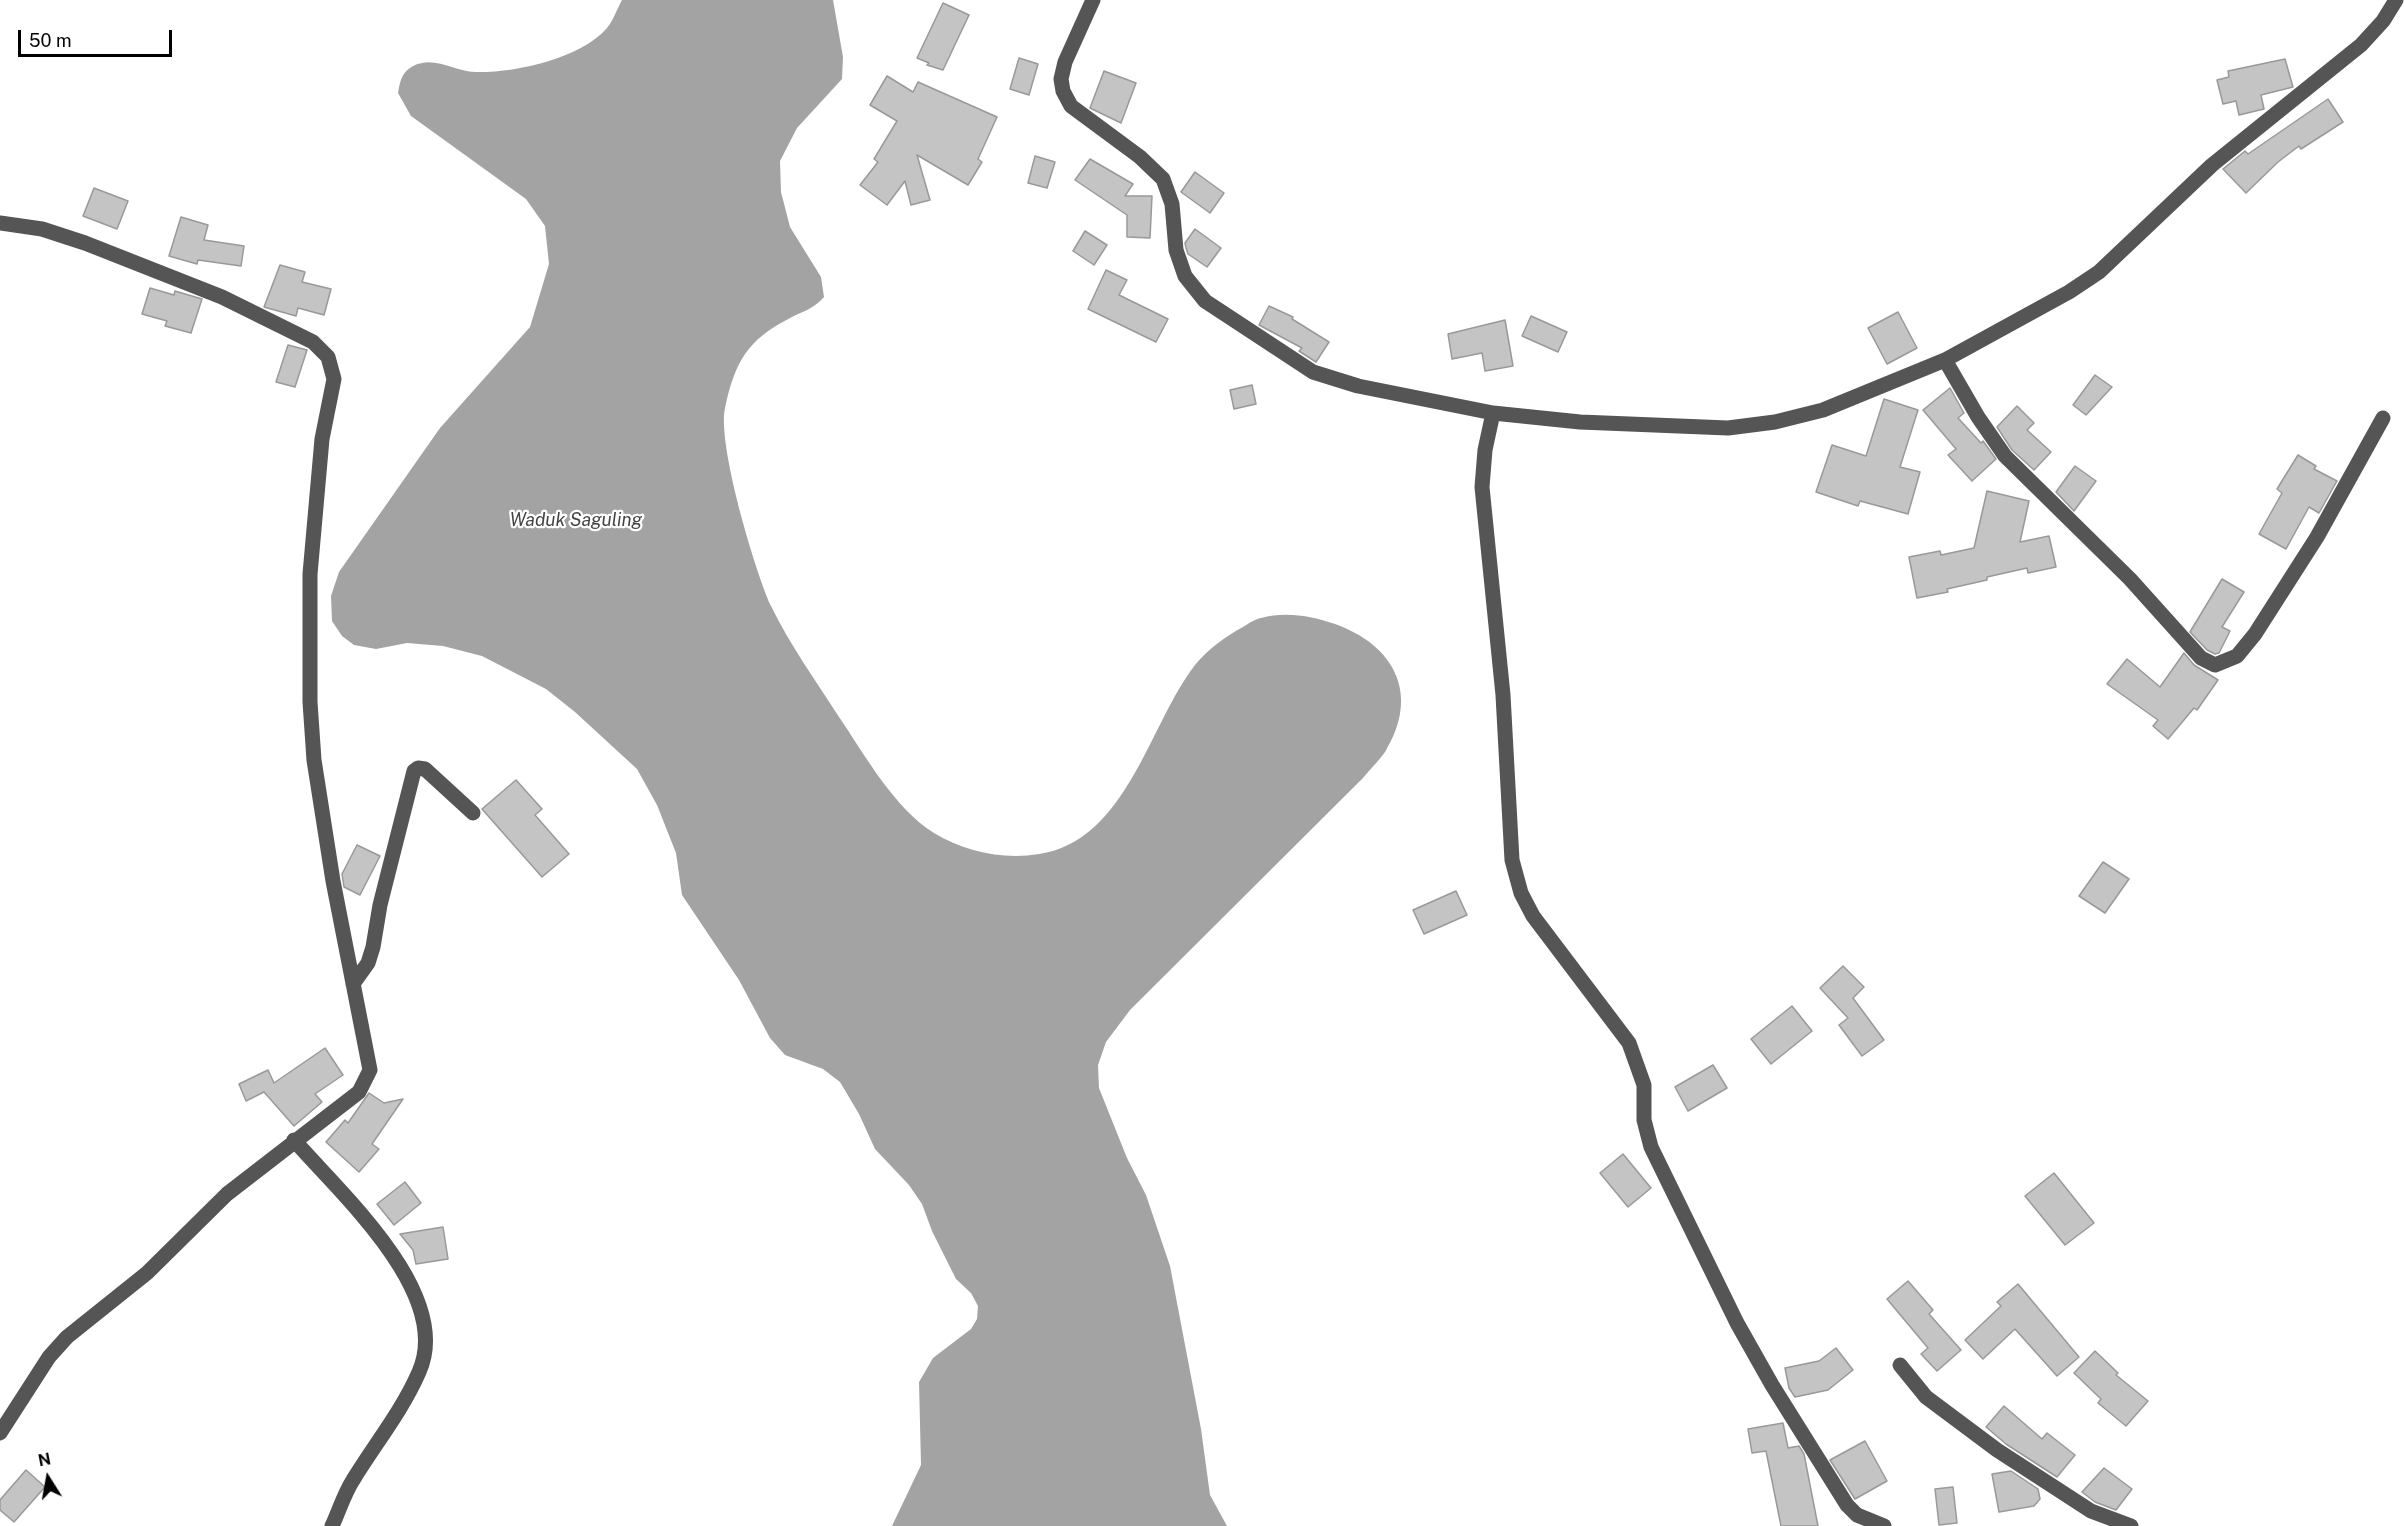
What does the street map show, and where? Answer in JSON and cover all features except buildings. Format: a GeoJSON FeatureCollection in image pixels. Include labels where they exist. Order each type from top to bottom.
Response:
{"type":"FeatureCollection","features":[{"type":"Feature","properties":{"kind":"street"},"geometry":{"type":"LineString","coordinates":[[1093,0],[1065,62],[1061,79],[1063,91],[1071,106],[1140,157],[1163,179],[1172,204],[1176,250],[1185,276],[1205,301],[1313,372],[1358,386],[1493,413],[1580,422],[1740,427],[1776,422],[1823,410],[1945,360],[2069,292],[2099,272],[2212,165],[2361,45],[2383,21],[2396,0]]}},
{"type":"Feature","properties":{"kind":"street"},"geometry":{"type":"LineString","coordinates":[[0,223],[42,229],[85,243],[222,297],[313,342],[328,357],[334,379],[322,439],[310,574],[310,702],[314,760],[370,1070],[359,1092],[294,1140],[228,1194],[147,1273],[67,1336],[49,1357],[0,1433]]}},
{"type":"Feature","properties":{"kind":"street"},"geometry":{"type":"LineString","coordinates":[[1945,360],[1978,417],[2005,456],[2130,579],[2195,652],[2215,664],[2237,656],[2255,634],[2317,537],[2383,418]]}},
{"type":"Feature","properties":{"kind":"street"},"geometry":{"type":"LineString","coordinates":[[1493,413],[1485,450],[1482,487],[1503,695],[1512,860],[1521,893],[1533,916],[1629,1043],[1644,1085],[1644,1120],[1651,1147],[1737,1323],[1772,1385],[1847,1506],[1857,1515],[1884,1526]]}},
{"type":"Feature","properties":{"kind":"street"},"geometry":{"type":"LineString","coordinates":[[353,984],[368,963],[373,947],[380,905],[412,774],[418,768],[425,770],[473,813]]}},
{"type":"Feature","properties":{"kind":"street"},"geometry":{"type":"LineString","coordinates":[[294,1140],[383,1241],[411,1284],[427,1335],[420,1369],[401,1407],[351,1483],[332,1526]]}},
{"type":"Feature","properties":{"kind":"street"},"geometry":{"type":"LineString","coordinates":[[1900,1365],[1926,1397],[1997,1450],[2091,1511],[2131,1526]]}},
{"type":"Feature","properties":{"kind":"water","name":"Waduk Saguling"},"geometry":{"type":"Polygon","coordinates":[[[622,0],[833,0],[843,57],[842,79],[797,128],[780,161],[781,192],[790,227],[821,277],[824,297],[812,307],[775,326],[753,344],[745,354],[733,378],[725,408],[724,425],[739,507],[771,606],[795,649],[870,764],[906,810],[946,840],[985,853],[1026,856],[1069,845],[1094,827],[1115,804],[1133,777],[1179,690],[1195,665],[1224,639],[1259,619],[1280,615],[1299,615],[1335,624],[1356,633],[1373,645],[1386,658],[1396,674],[1401,692],[1401,710],[1396,731],[1383,755],[1363,778],[1130,1010],[1106,1042],[1098,1065],[1099,1088],[1127,1158],[1146,1195],[1170,1266],[1201,1429],[1210,1495],[1227,1526],[892,1526],[921,1465],[919,1382],[933,1358],[971,1329],[977,1319],[978,1306],[971,1293],[956,1279],[932,1231],[922,1204],[909,1185],[875,1149],[859,1114],[840,1082],[823,1069],[785,1055],[770,1038],[739,980],[682,895],[676,853],[657,805],[637,769],[575,712],[546,689],[482,656],[443,646],[407,643],[376,649],[354,645],[342,636],[332,621],[331,596],[339,572],[440,428],[530,327],[549,264],[545,226],[526,199],[411,116],[398,93],[402,77],[409,68],[421,63],[436,63],[467,71],[491,72],[527,67],[564,56],[595,39],[607,28],[622,0]]]}}]}
